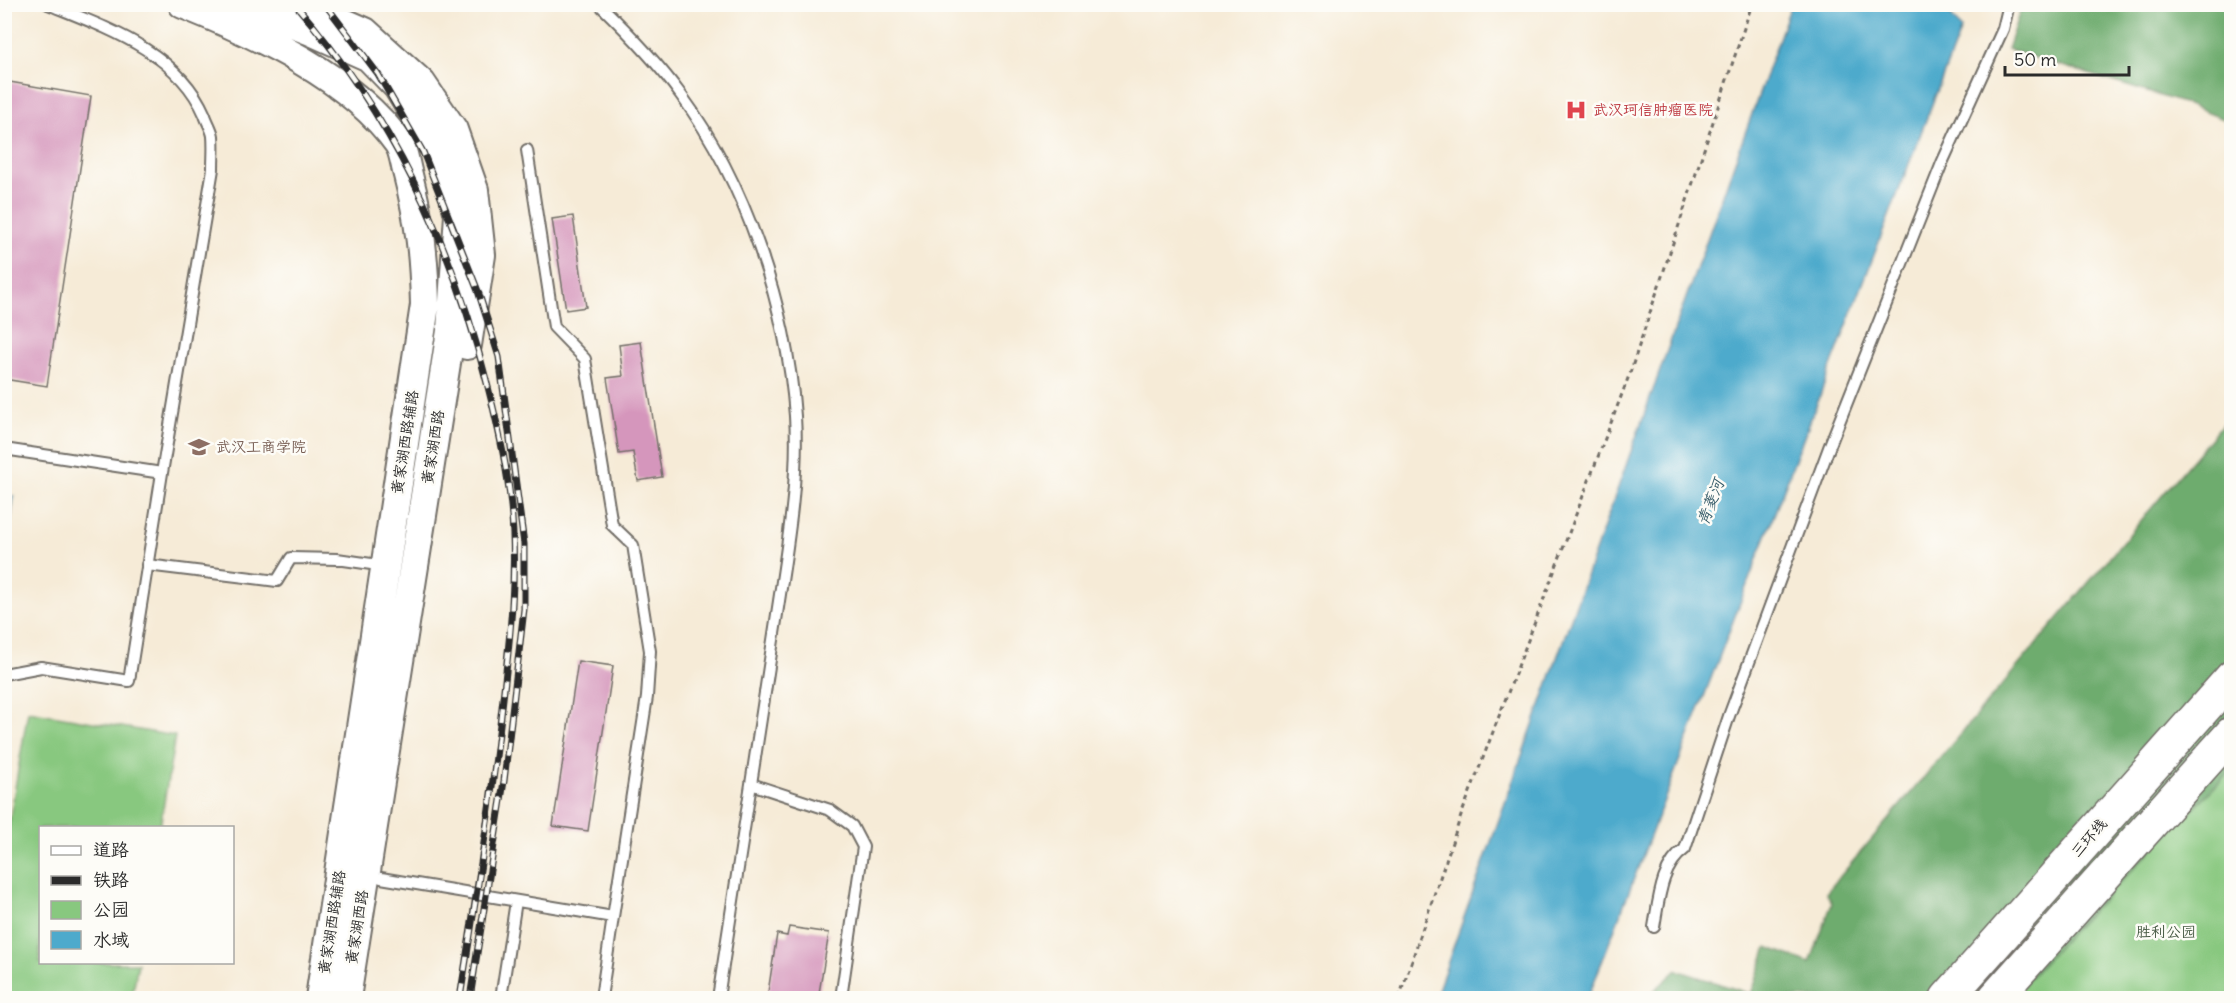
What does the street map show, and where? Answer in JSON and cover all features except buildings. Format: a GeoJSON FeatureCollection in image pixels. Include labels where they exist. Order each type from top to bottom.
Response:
{"type":"FeatureCollection","features":[{"type":"Feature","properties":{"kind":"highway","name":"三环线"},"geometry":{"type":"LineString","coordinates":[[1947,999],[2232,677]]}},
{"type":"Feature","properties":{"kind":"highway"},"geometry":{"type":"LineString","coordinates":[[1995,999],[2232,733]]}},
{"type":"Feature","properties":{"kind":"highway"},"geometry":{"type":"LineString","coordinates":[[2149,826],[2232,748]]}},
{"type":"Feature","properties":{"kind":"main road","name":"黄家湖西路辅路"},"geometry":{"type":"LineString","coordinates":[[183,4],[314,67],[352,94],[400,146],[419,217],[424,252],[425,305],[400,568],[320,999]]}},
{"type":"Feature","properties":{"kind":"main road","name":"黄家湖西路"},"geometry":{"type":"LineString","coordinates":[[240,4],[311,31],[369,57],[398,87],[447,168],[459,214],[451,331],[400,568],[346,999]]}},
{"type":"Feature","properties":{"kind":"main road","name":"黄家湖西路"},"geometry":{"type":"LineString","coordinates":[[301,4],[365,32],[421,83],[453,130],[474,190],[481,255],[363,999]]}},
{"type":"Feature","properties":{"kind":"lane"},"geometry":{"type":"LineString","coordinates":[[4,674],[40,667],[129,681],[213,169],[213,135],[200,104],[179,75],[145,48],[95,23],[48,4]]}},
{"type":"Feature","properties":{"kind":"lane"},"geometry":{"type":"LineString","coordinates":[[599,4],[620,24],[681,95],[724,164],[773,288],[786,351],[795,417],[790,533],[718,999]]}},
{"type":"Feature","properties":{"kind":"lane"},"geometry":{"type":"LineString","coordinates":[[1654,927],[1662,883],[1674,857],[1685,849],[1729,716],[1830,445],[1942,163],[2003,29],[2009,4]]}},
{"type":"Feature","properties":{"kind":"lane"},"geometry":{"type":"LineString","coordinates":[[526,150],[554,327],[585,359],[612,525],[633,545],[650,651],[647,698],[601,999]]}},
{"type":"Feature","properties":{"kind":"lane"},"geometry":{"type":"LineString","coordinates":[[4,449],[162,472]]}},
{"type":"Feature","properties":{"kind":"lane"},"geometry":{"type":"LineString","coordinates":[[147,565],[277,581],[291,558],[337,559],[400,568]]}},
{"type":"Feature","properties":{"kind":"lane"},"geometry":{"type":"LineString","coordinates":[[751,784],[830,810],[852,826],[863,847],[841,999]]}},
{"type":"Feature","properties":{"kind":"lane"},"geometry":{"type":"LineString","coordinates":[[381,878],[613,917]]}},
{"type":"Feature","properties":{"kind":"lane"},"geometry":{"type":"LineString","coordinates":[[501,999],[516,901]]}},
{"type":"Feature","properties":{"kind":"path"},"geometry":{"type":"LineString","coordinates":[[1399,999],[1462,813],[1630,373],[1752,4]]}},
{"type":"Feature","properties":{"kind":"green space"},"geometry":{"type":"Polygon","coordinates":[[[2022,5],[2231,5],[2231,122],[2183,103],[2007,49],[2022,5]]]}},
{"type":"Feature","properties":{"kind":"green space"},"geometry":{"type":"Polygon","coordinates":[[[2231,414],[2231,770],[2071,932],[2012,998],[1646,998],[1677,970],[1751,994],[1767,947],[1810,963],[1832,903],[1826,893],[2231,414]]]}},
{"type":"Feature","properties":{"kind":"green space"},"geometry":{"type":"Polygon","coordinates":[[[28,711],[175,736],[160,826],[39,826],[39,964],[138,964],[132,998],[5,998],[5,847],[28,711]]]}},
{"type":"Feature","properties":{"kind":"green space","name":"胜利公园"},"geometry":{"type":"Polygon","coordinates":[[[2231,770],[2231,998],[2012,998],[2071,932],[2231,770]]]}},
{"type":"Feature","properties":{"kind":"water","name":"青菱河"},"geometry":{"type":"Polygon","coordinates":[[[1791,5],[1950,5],[1948,11],[1961,29],[1588,998],[1435,998],[1791,5]]]}},
{"type":"Feature","properties":{"kind":"water"},"geometry":{"type":"Polygon","coordinates":[[[4,496],[14,496],[5,564],[4,496]]]}},
{"type":"Feature","properties":{"kind":"railway"},"geometry":{"type":"LineString","coordinates":[[295,4],[330,47],[361,91],[389,136],[437,232],[473,334],[495,416],[507,476],[514,558],[510,637],[492,787],[460,998]]}},
{"type":"Feature","properties":{"kind":"railway"},"geometry":{"type":"LineString","coordinates":[[325,4],[378,74],[423,152],[478,291],[499,357],[524,544],[524,609],[504,781],[470,998]]}},
{"type":"Feature","properties":{"kind":"place","name":"武汉珂信肿瘤医院"},"geometry":{"type":"Point","coordinates":[1576,110]}},
{"type":"Feature","properties":{"kind":"place","name":"武汉工商学院"},"geometry":{"type":"Point","coordinates":[199,447]}}]}
